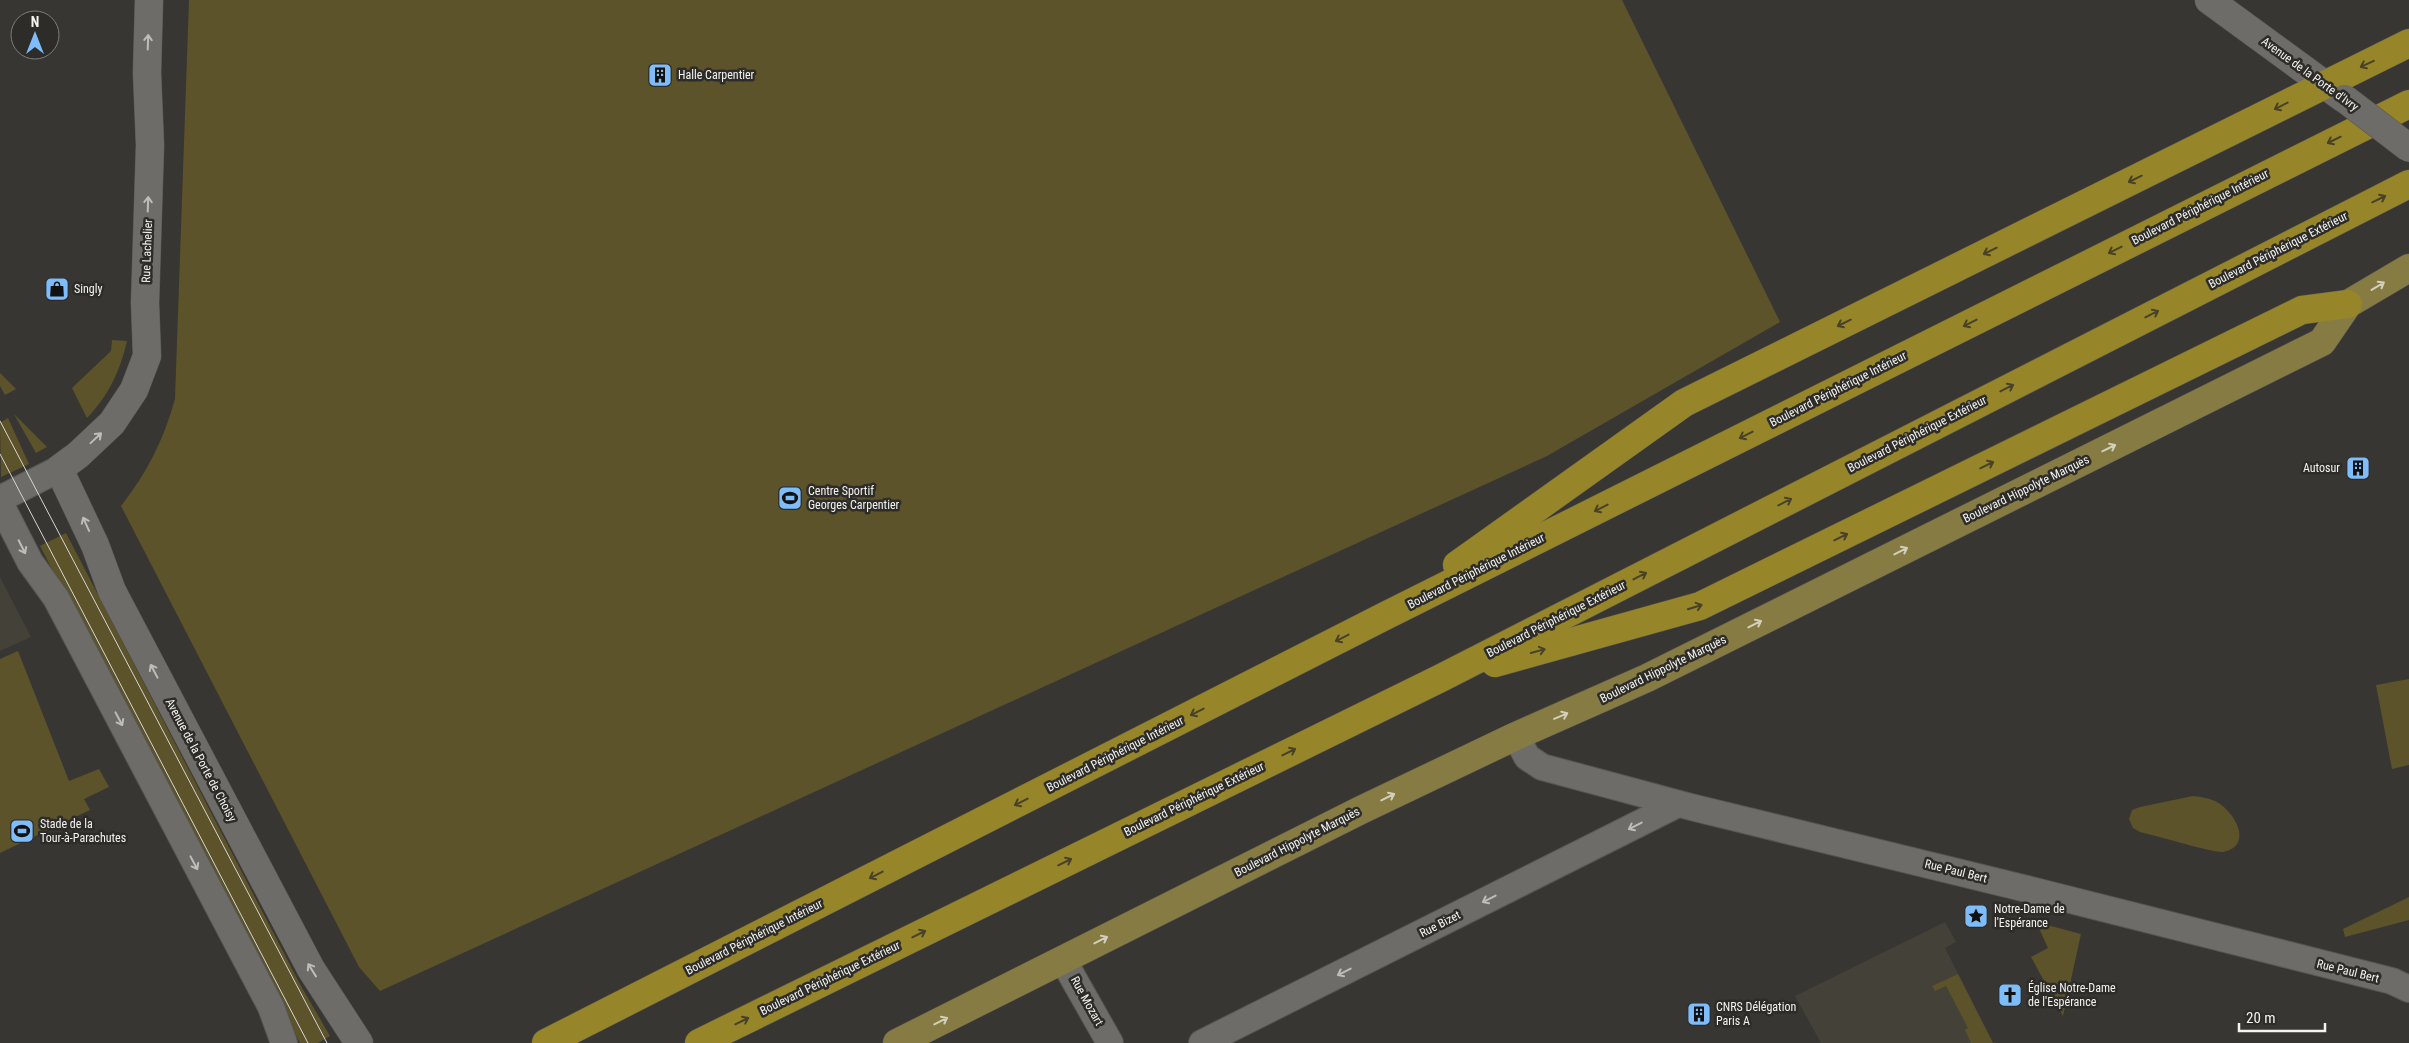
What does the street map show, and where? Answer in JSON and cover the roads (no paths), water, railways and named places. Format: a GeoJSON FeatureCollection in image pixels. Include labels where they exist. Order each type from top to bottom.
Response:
{"type":"FeatureCollection","features":[{"type":"Feature","properties":{"kind":"highway"},"geometry":{"type":"LineString","coordinates":[[1385,616],[1684,403],[2335,92],[2409,43]]}},
{"type":"Feature","properties":{"kind":"highway","name":"Boulevard Périphérique Intérieur"},"geometry":{"type":"LineString","coordinates":[[546,1043],[1385,616],[2409,104]]}},
{"type":"Feature","properties":{"kind":"highway","name":"Boulevard Périphérique Extérieur"},"geometry":{"type":"LineString","coordinates":[[698,1043],[1441,678],[2409,184]]}},
{"type":"Feature","properties":{"kind":"highway"},"geometry":{"type":"LineString","coordinates":[[1441,678],[1700,606],[2302,310],[2348,304]]}},
{"type":"Feature","properties":{"kind":"main road","name":"Rue Lachelier"},"geometry":{"type":"LineString","coordinates":[[59,469],[78,455],[112,423],[134,390],[146,356],[145,303],[150,145],[146,73],[149,0]]}},
{"type":"Feature","properties":{"kind":"main road","name":"Avenue de la Porte d'Ivry"},"geometry":{"type":"LineString","coordinates":[[2209,0],[2409,148]]}},
{"type":"Feature","properties":{"kind":"main road","name":"Boulevard Hippolyte Marquès"},"geometry":{"type":"LineString","coordinates":[[897,1043],[1353,814],[1516,736],[1647,678],[2322,342],[2348,304],[2409,268]]}},
{"type":"Feature","properties":{"kind":"main road","name":"Avenue de la Porte de Choisy"},"geometry":{"type":"LineString","coordinates":[[59,469],[89,530],[112,592],[299,949],[359,1043]]}},
{"type":"Feature","properties":{"kind":"street"},"geometry":{"type":"LineString","coordinates":[[0,499],[59,469]]}},
{"type":"Feature","properties":{"kind":"street"},"geometry":{"type":"LineString","coordinates":[[0,503],[30,562],[60,606],[271,1007],[283,1041]]}},
{"type":"Feature","properties":{"kind":"street","name":"Rue Paul Bert"},"geometry":{"type":"LineString","coordinates":[[1516,736],[1527,757],[1542,767],[1678,804],[2044,893],[2392,981],[2409,989]]}},
{"type":"Feature","properties":{"kind":"street","name":"Rue Bizet"},"geometry":{"type":"LineString","coordinates":[[1202,1043],[1678,804]]}},
{"type":"Feature","properties":{"kind":"street","name":"Rue Mozart"},"geometry":{"type":"LineString","coordinates":[[1063,960],[1110,1043]]}},
{"type":"Feature","properties":{"kind":"tram line"},"geometry":{"type":"LineString","coordinates":[[0,421],[327,1043]]}},
{"type":"Feature","properties":{"kind":"tram line"},"geometry":{"type":"LineString","coordinates":[[0,454],[308,1043]]}},
{"type":"Feature","properties":{"kind":"place","name":"Halle Carpentier"},"geometry":{"type":"Point","coordinates":[660,75]}},
{"type":"Feature","properties":{"kind":"place","name":"Singly"},"geometry":{"type":"Point","coordinates":[57,289]}},
{"type":"Feature","properties":{"kind":"place","name":"Autosur"},"geometry":{"type":"Point","coordinates":[2358,468]}},
{"type":"Feature","properties":{"kind":"place","name":"Centre Sportif Georges Carpentier"},"geometry":{"type":"Point","coordinates":[790,498]}},
{"type":"Feature","properties":{"kind":"place","name":"Stade de la Tour-à-Parachutes"},"geometry":{"type":"Point","coordinates":[22,831]}},
{"type":"Feature","properties":{"kind":"place","name":"Notre-Dame de l'Espérance"},"geometry":{"type":"Point","coordinates":[1976,916]}},
{"type":"Feature","properties":{"kind":"place","name":"Église Notre-Dame de l'Espérance"},"geometry":{"type":"Point","coordinates":[2010,995]}},
{"type":"Feature","properties":{"kind":"place","name":"CNRS Délégation Paris A"},"geometry":{"type":"Point","coordinates":[1699,1014]}}]}
